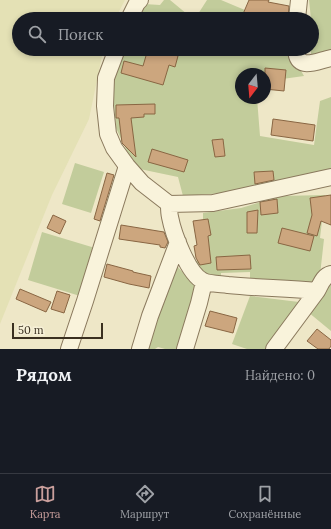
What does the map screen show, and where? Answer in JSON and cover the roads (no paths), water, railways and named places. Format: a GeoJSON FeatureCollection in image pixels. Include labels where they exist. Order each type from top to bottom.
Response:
{"type":"FeatureCollection","features":[{"type":"Feature","properties":{"kind":"lane"},"geometry":{"type":"LineString","coordinates":[[133,12],[140,0]]}},
{"type":"Feature","properties":{"kind":"lane"},"geometry":{"type":"LineString","coordinates":[[298,12],[299,0]]}},
{"type":"Feature","properties":{"kind":"lane"},"geometry":{"type":"LineString","coordinates":[[114,56],[106,78],[105,106],[108,134],[114,148],[127,166],[142,183],[169,204],[213,203],[331,177]]}},
{"type":"Feature","properties":{"kind":"lane"},"geometry":{"type":"LineString","coordinates":[[297,56],[297,59],[306,64],[331,58]]}},
{"type":"Feature","properties":{"kind":"lane"},"geometry":{"type":"LineString","coordinates":[[69,349],[127,166]]}},
{"type":"Feature","properties":{"kind":"lane"},"geometry":{"type":"LineString","coordinates":[[169,204],[170,217],[184,256],[194,273],[204,282],[249,287],[317,290]]}},
{"type":"Feature","properties":{"kind":"lane"},"geometry":{"type":"LineString","coordinates":[[140,349],[150,316],[178,242]]}},
{"type":"Feature","properties":{"kind":"lane"},"geometry":{"type":"LineString","coordinates":[[274,349],[317,290],[323,279],[327,275],[331,274]]}},
{"type":"Feature","properties":{"kind":"lane"},"geometry":{"type":"LineString","coordinates":[[185,349],[204,282]]}}]}
